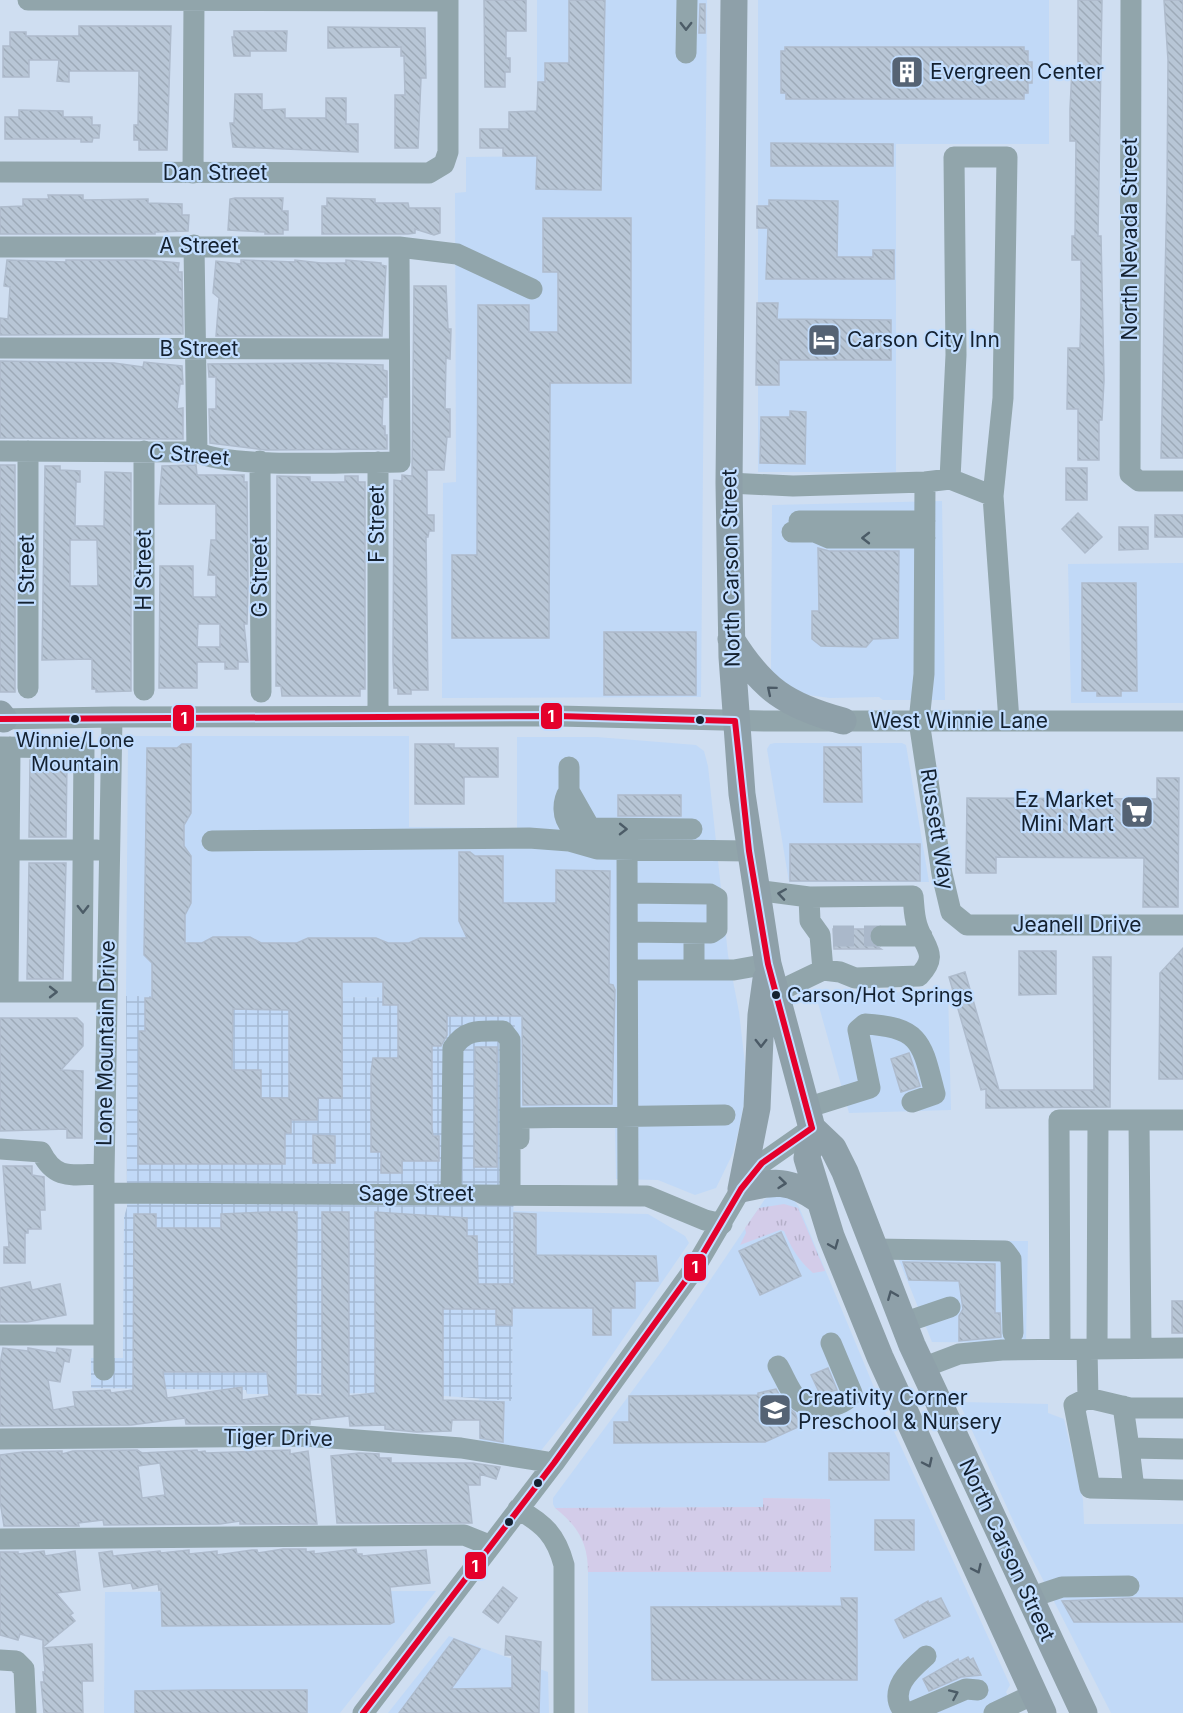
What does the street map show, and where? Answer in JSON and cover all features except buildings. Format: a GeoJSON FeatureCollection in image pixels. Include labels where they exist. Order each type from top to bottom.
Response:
{"type":"FeatureCollection","features":[{"type":"Feature","properties":{"kind":"main road","name":"North Carson Street"},"geometry":{"type":"LineString","coordinates":[[734,0],[729,483],[731,639],[735,721],[749,852],[768,964],[809,1118],[807,1158],[819,1200],[867,1327],[1039,1703]]}},
{"type":"Feature","properties":{"kind":"main road"},"geometry":{"type":"LineString","coordinates":[[731,639],[748,666],[773,692],[801,709],[843,721]]}},
{"type":"Feature","properties":{"kind":"main road"},"geometry":{"type":"LineString","coordinates":[[768,964],[761,1015],[758,1108],[741,1189],[770,1182],[790,1183],[819,1200]]}},
{"type":"Feature","properties":{"kind":"main road","name":"North Carson Street"},"geometry":{"type":"LineString","coordinates":[[809,1118],[833,1148],[922,1368],[1084,1713]]}},
{"type":"Feature","properties":{"kind":"main road"},"geometry":{"type":"LineString","coordinates":[[867,1327],[903,1323]]}},
{"type":"Feature","properties":{"kind":"main road"},"geometry":{"type":"LineString","coordinates":[[953,1516],[984,1502]]}},
{"type":"Feature","properties":{"kind":"main road"},"geometry":{"type":"LineString","coordinates":[[1039,1703],[1068,1679]]}},
{"type":"Feature","properties":{"kind":"street"},"geometry":{"type":"LineString","coordinates":[[28,0],[448,1]]}},
{"type":"Feature","properties":{"kind":"street"},"geometry":{"type":"LineString","coordinates":[[686,53],[687,0]]}},
{"type":"Feature","properties":{"kind":"street","name":"North Nevada Street"},"geometry":{"type":"LineString","coordinates":[[1131,0],[1130,474],[1139,481],[1183,482]]}},
{"type":"Feature","properties":{"kind":"street"},"geometry":{"type":"LineString","coordinates":[[193,173],[194,1]]}},
{"type":"Feature","properties":{"kind":"street","name":"Dan Street"},"geometry":{"type":"LineString","coordinates":[[0,172],[429,173],[444,164],[448,152],[448,1]]}},
{"type":"Feature","properties":{"kind":"street"},"geometry":{"type":"LineString","coordinates":[[950,479],[956,356],[954,157],[1007,157],[1003,398],[993,496],[1009,721]]}},
{"type":"Feature","properties":{"kind":"street"},"geometry":{"type":"LineString","coordinates":[[194,245],[197,452]]}},
{"type":"Feature","properties":{"kind":"street","name":"A Street"},"geometry":{"type":"LineString","coordinates":[[0,247],[194,245],[399,247],[457,254],[532,289]]}},
{"type":"Feature","properties":{"kind":"street","name":"F Street"},"geometry":{"type":"LineString","coordinates":[[378,716],[378,462],[400,462],[399,247]]}},
{"type":"Feature","properties":{"kind":"street","name":"B Street"},"geometry":{"type":"LineString","coordinates":[[0,348],[399,350]]}},
{"type":"Feature","properties":{"kind":"street","name":"C Street"},"geometry":{"type":"LineString","coordinates":[[0,451],[197,452],[208,458],[260,461],[378,462]]}},
{"type":"Feature","properties":{"kind":"street","name":"I Street"},"geometry":{"type":"LineString","coordinates":[[28,451],[28,688]]}},
{"type":"Feature","properties":{"kind":"street","name":"H Street"},"geometry":{"type":"LineString","coordinates":[[144,451],[144,690]]}},
{"type":"Feature","properties":{"kind":"street","name":"G Street"},"geometry":{"type":"LineString","coordinates":[[260,461],[261,692]]}},
{"type":"Feature","properties":{"kind":"street"},"geometry":{"type":"LineString","coordinates":[[729,483],[793,486],[925,482],[950,479],[993,496]]}},
{"type":"Feature","properties":{"kind":"street","name":"Russett Way"},"geometry":{"type":"LineString","coordinates":[[925,482],[924,674],[919,721],[951,912],[966,925],[971,925]]}},
{"type":"Feature","properties":{"kind":"street"},"geometry":{"type":"LineString","coordinates":[[792,526],[829,538],[925,529]]}},
{"type":"Feature","properties":{"kind":"street","name":"West Winnie Lane"},"geometry":{"type":"LineString","coordinates":[[2,718],[558,716],[735,721],[1183,721]]}},
{"type":"Feature","properties":{"kind":"street","name":"Lone Mountain Drive"},"geometry":{"type":"LineString","coordinates":[[104,1370],[102,1335],[106,992],[112,717]]}},
{"type":"Feature","properties":{"kind":"street"},"geometry":{"type":"LineString","coordinates":[[82,992],[84,748],[5,747],[4,992],[82,992],[106,992]]}},
{"type":"Feature","properties":{"kind":"street"},"geometry":{"type":"LineString","coordinates":[[569,766],[569,791],[564,799],[566,820],[571,827],[692,829]]}},
{"type":"Feature","properties":{"kind":"street"},"geometry":{"type":"LineString","coordinates":[[212,841],[529,838],[569,841],[597,849],[749,852]]}},
{"type":"Feature","properties":{"kind":"street"},"geometry":{"type":"LineString","coordinates":[[627,849],[628,1196]]}},
{"type":"Feature","properties":{"kind":"street"},"geometry":{"type":"LineString","coordinates":[[5,850],[110,850]]}},
{"type":"Feature","properties":{"kind":"street"},"geometry":{"type":"LineString","coordinates":[[756,890],[809,897],[913,896],[945,887]]}},
{"type":"Feature","properties":{"kind":"street"},"geometry":{"type":"LineString","coordinates":[[628,893],[710,894],[717,898],[717,929],[711,933],[628,932]]}},
{"type":"Feature","properties":{"kind":"street"},"geometry":{"type":"LineString","coordinates":[[775,993],[823,970],[840,972],[855,978],[919,976],[928,966],[930,954],[916,925],[913,896]]}},
{"type":"Feature","properties":{"kind":"street"},"geometry":{"type":"LineString","coordinates":[[809,897],[810,921],[826,936],[823,970]]}},
{"type":"Feature","properties":{"kind":"street","name":"Jeanell Drive"},"geometry":{"type":"LineString","coordinates":[[971,925],[1183,925]]}},
{"type":"Feature","properties":{"kind":"street"},"geometry":{"type":"LineString","coordinates":[[694,933],[694,970]]}},
{"type":"Feature","properties":{"kind":"street"},"geometry":{"type":"LineString","coordinates":[[881,936],[922,936]]}},
{"type":"Feature","properties":{"kind":"street"},"geometry":{"type":"LineString","coordinates":[[628,970],[734,970],[768,964]]}},
{"type":"Feature","properties":{"kind":"street"},"geometry":{"type":"LineString","coordinates":[[363,1713],[489,1545],[554,1463],[694,1269],[723,1224],[741,1189],[762,1163],[809,1118],[870,1088],[858,1030],[865,1024],[887,1025],[911,1034],[924,1051],[935,1094],[912,1102]]}},
{"type":"Feature","properties":{"kind":"street"},"geometry":{"type":"LineString","coordinates":[[451,1195],[453,1048],[460,1037],[470,1030],[503,1030],[510,1040],[515,1195]]}},
{"type":"Feature","properties":{"kind":"street"},"geometry":{"type":"LineString","coordinates":[[515,1195],[519,1118],[725,1115]]}},
{"type":"Feature","properties":{"kind":"street"},"geometry":{"type":"LineString","coordinates":[[1060,1349],[1059,1120],[1183,1120]]}},
{"type":"Feature","properties":{"kind":"street"},"geometry":{"type":"LineString","coordinates":[[1088,1398],[1092,1349],[1098,1120]]}},
{"type":"Feature","properties":{"kind":"street"},"geometry":{"type":"LineString","coordinates":[[1139,1120],[1141,1348]]}},
{"type":"Feature","properties":{"kind":"street","name":"Sage Street"},"geometry":{"type":"LineString","coordinates":[[0,1149],[40,1152],[48,1166],[60,1174],[104,1184],[451,1195],[647,1196],[705,1220],[723,1224]]}},
{"type":"Feature","properties":{"kind":"street"},"geometry":{"type":"LineString","coordinates":[[874,1249],[1005,1251],[1011,1259],[1014,1332]]}},
{"type":"Feature","properties":{"kind":"street"},"geometry":{"type":"LineString","coordinates":[[903,1323],[950,1307]]}},
{"type":"Feature","properties":{"kind":"street"},"geometry":{"type":"LineString","coordinates":[[0,1335],[102,1335]]}},
{"type":"Feature","properties":{"kind":"street"},"geometry":{"type":"LineString","coordinates":[[778,1366],[798,1400],[808,1405],[832,1406],[849,1399],[852,1393],[831,1343]]}},
{"type":"Feature","properties":{"kind":"street"},"geometry":{"type":"LineString","coordinates":[[922,1368],[959,1353],[1183,1348]]}},
{"type":"Feature","properties":{"kind":"street"},"geometry":{"type":"LineString","coordinates":[[1183,1408],[1130,1408],[1088,1398],[1074,1405],[1090,1488],[1183,1490]]}},
{"type":"Feature","properties":{"kind":"street"},"geometry":{"type":"LineString","coordinates":[[1123,1406],[1134,1489]]}},
{"type":"Feature","properties":{"kind":"street","name":"Tiger Drive"},"geometry":{"type":"LineString","coordinates":[[0,1439],[304,1436],[461,1448],[554,1463]]}},
{"type":"Feature","properties":{"kind":"street"},"geometry":{"type":"LineString","coordinates":[[1129,1448],[1183,1449]]}},
{"type":"Feature","properties":{"kind":"street"},"geometry":{"type":"LineString","coordinates":[[518,1509],[537,1521],[558,1542],[564,1565],[564,1713]]}},
{"type":"Feature","properties":{"kind":"street"},"geometry":{"type":"LineString","coordinates":[[0,1539],[464,1535],[489,1545]]}},
{"type":"Feature","properties":{"kind":"street"},"geometry":{"type":"LineString","coordinates":[[1029,1598],[1062,1587],[1129,1586]]}},
{"type":"Feature","properties":{"kind":"street"},"geometry":{"type":"LineString","coordinates":[[926,1656],[907,1673],[900,1683],[899,1701],[904,1712],[912,1712],[966,1689],[978,1690]]}},
{"type":"Feature","properties":{"kind":"street"},"geometry":{"type":"LineString","coordinates":[[0,1660],[16,1661],[24,1669],[26,1713]]}},
{"type":"Feature","properties":{"kind":"street"},"geometry":{"type":"LineString","coordinates":[[994,1713],[1039,1703]]}},
{"type":"Feature","properties":{"kind":"shaded area"},"geometry":{"type":"Polygon","coordinates":[[[537,0],[707,0],[701,697],[442,698],[443,483],[456,482],[455,193],[466,192],[466,157],[537,156],[537,0]]]}},
{"type":"Feature","properties":{"kind":"shaded area"},"geometry":{"type":"Polygon","coordinates":[[[758,0],[1049,0],[1049,144],[896,144],[896,472],[758,472],[758,0]]]}},
{"type":"Feature","properties":{"kind":"shaded area"},"geometry":{"type":"Polygon","coordinates":[[[942,501],[945,700],[883,700],[879,697],[830,698],[800,694],[771,672],[772,505],[942,501]]]}},
{"type":"Feature","properties":{"kind":"shaded area"},"geometry":{"type":"Polygon","coordinates":[[[1183,563],[1183,703],[1071,703],[1068,564],[1183,563]]]}},
{"type":"Feature","properties":{"kind":"shaded area"},"geometry":{"type":"Polygon","coordinates":[[[132,736],[409,736],[409,827],[517,828],[517,737],[597,737],[696,745],[704,751],[708,766],[728,955],[739,1012],[745,1064],[744,1103],[739,1129],[733,1153],[716,1188],[695,1195],[658,1180],[616,1179],[615,1121],[514,1120],[515,998],[126,996],[128,742],[132,736]]]}},
{"type":"Feature","properties":{"kind":"shaded area"},"geometry":{"type":"Polygon","coordinates":[[[902,743],[906,745],[929,882],[789,882],[767,749],[770,744],[902,743]]]}},
{"type":"Feature","properties":{"kind":"shaded area"},"geometry":{"type":"Polygon","coordinates":[[[948,990],[951,1110],[849,1113],[816,996],[948,990]]]}},
{"type":"Feature","properties":{"kind":"shaded area"},"geometry":{"type":"Polygon","coordinates":[[[126,996],[515,998],[512,1401],[403,1393],[247,1394],[246,1390],[91,1388],[91,1358],[123,1358],[124,1217],[127,1207],[126,996]]]}},
{"type":"Feature","properties":{"kind":"shaded area"},"geometry":{"type":"Polygon","coordinates":[[[773,1195],[792,1197],[799,1207],[876,1392],[1010,1685],[1006,1692],[1015,1713],[588,1713],[588,1572],[831,1572],[830,1499],[764,1498],[764,1507],[555,1508],[553,1504],[553,1498],[667,1344],[765,1199],[773,1195]]]}},
{"type":"Feature","properties":{"kind":"shaded area"},"geometry":{"type":"Polygon","coordinates":[[[513,1211],[648,1214],[685,1236],[689,1243],[579,1403],[527,1468],[480,1461],[479,1399],[512,1401],[513,1211]]]}},
{"type":"Feature","properties":{"kind":"shaded area"},"geometry":{"type":"Polygon","coordinates":[[[891,1240],[1028,1241],[1026,1343],[932,1342],[891,1240]]]}},
{"type":"Feature","properties":{"kind":"shaded area"},"geometry":{"type":"Polygon","coordinates":[[[959,1402],[1048,1404],[1048,1413],[1064,1419],[1083,1500],[1084,1524],[1183,1524],[1183,1713],[1111,1713],[1016,1527],[959,1402]]]}},
{"type":"Feature","properties":{"kind":"shaded area"},"geometry":{"type":"Polygon","coordinates":[[[436,1591],[340,1713],[104,1713],[105,1592],[436,1591]]]}},
{"type":"Feature","properties":{"kind":"shaded area"},"geometry":{"type":"Polygon","coordinates":[[[449,1636],[548,1672],[549,1713],[388,1713],[449,1636]]]}},
{"type":"Feature","properties":{"kind":"green space"},"geometry":{"type":"Polygon","coordinates":[[[784,1204],[798,1208],[825,1271],[813,1273],[796,1254],[784,1231],[780,1230],[740,1245],[746,1233],[745,1228],[759,1208],[784,1204]]]}},
{"type":"Feature","properties":{"kind":"green space"},"geometry":{"type":"Polygon","coordinates":[[[763,1498],[830,1499],[831,1572],[588,1572],[586,1552],[580,1536],[570,1522],[555,1508],[763,1507],[763,1498]]]}},
{"type":"Feature","properties":{"kind":"tunnel"},"geometry":{"type":"LineString","coordinates":[[833,936],[881,936]]}},
{"type":"Feature","properties":{"kind":"transit line","name":"1"},"geometry":{"type":"LineString","coordinates":[[0,719],[558,716],[735,721]]}},
{"type":"Feature","properties":{"kind":"transit line","name":"1"},"geometry":{"type":"LineString","coordinates":[[735,721],[749,851],[768,964],[812,1128]]}},
{"type":"Feature","properties":{"kind":"transit line","name":"1"},"geometry":{"type":"LineString","coordinates":[[363,1713],[554,1463],[694,1269],[741,1189],[762,1163],[812,1128]]}},
{"type":"Feature","properties":{"kind":"place","name":"Evergreen Center"},"geometry":{"type":"Point","coordinates":[907,72]}},
{"type":"Feature","properties":{"kind":"place","name":"Carson City Inn"},"geometry":{"type":"Point","coordinates":[824,340]}},
{"type":"Feature","properties":{"kind":"place","name":"Winnie/Lone Mountain"},"geometry":{"type":"Point","coordinates":[75,719]}},
{"type":"Feature","properties":{"kind":"place","name":"Ez Market Mini Mart"},"geometry":{"type":"Point","coordinates":[1137,812]}},
{"type":"Feature","properties":{"kind":"place","name":"Carson/Hot Springs"},"geometry":{"type":"Point","coordinates":[776,995]}},
{"type":"Feature","properties":{"kind":"place","name":"Creativity Corner Preschool & Nursery"},"geometry":{"type":"Point","coordinates":[775,1410]}}]}
